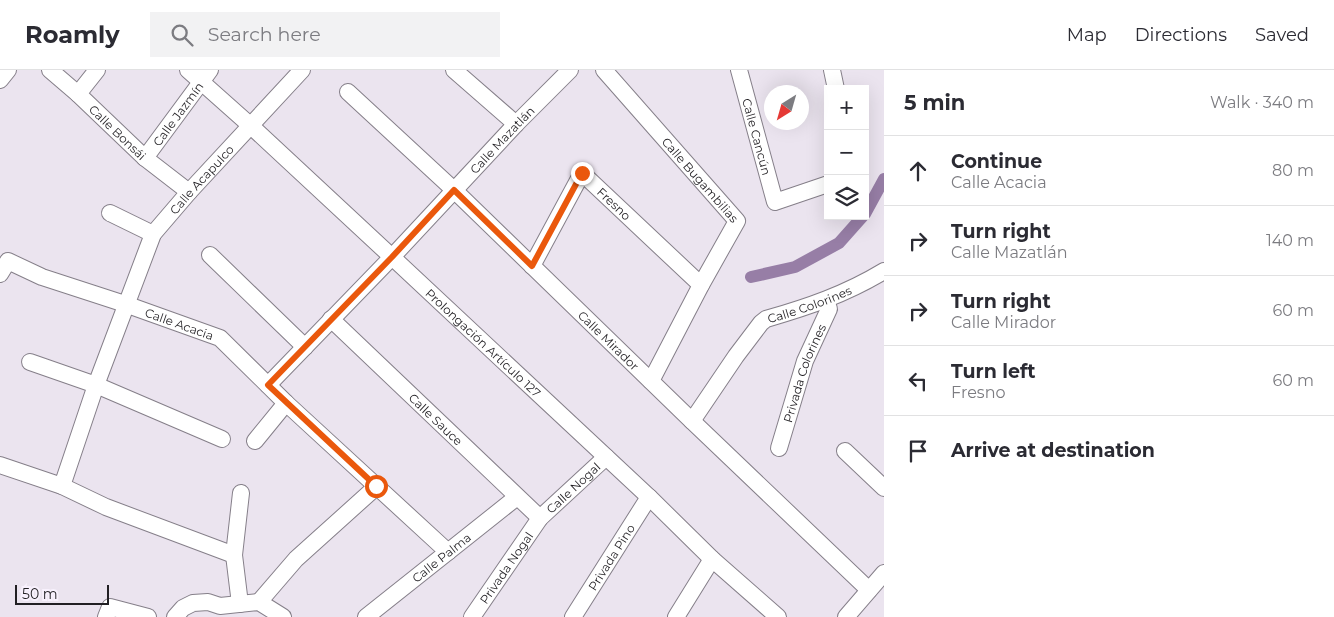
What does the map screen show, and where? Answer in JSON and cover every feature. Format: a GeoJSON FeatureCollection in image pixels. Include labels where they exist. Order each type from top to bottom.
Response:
{"type":"FeatureCollection","features":[{"type":"Feature","properties":{"kind":"street"},"geometry":{"type":"LineString","coordinates":[[0,80],[8,70]]}},
{"type":"Feature","properties":{"kind":"street","name":"Calle Bonsái"},"geometry":{"type":"LineString","coordinates":[[50,70],[145,158],[189,192]]}},
{"type":"Feature","properties":{"kind":"street"},"geometry":{"type":"LineString","coordinates":[[78,94],[97,70]]}},
{"type":"Feature","properties":{"kind":"street","name":"Prolongación Artículo 127"},"geometry":{"type":"LineString","coordinates":[[188,70],[206,76],[251,126],[649,497],[712,559],[778,617]]}},
{"type":"Feature","properties":{"kind":"street","name":"Calle Acapulco"},"geometry":{"type":"LineString","coordinates":[[62,486],[96,385],[153,234],[189,192],[302,70]]}},
{"type":"Feature","properties":{"kind":"street"},"geometry":{"type":"LineString","coordinates":[[454,70],[516,124]]}},
{"type":"Feature","properties":{"kind":"street","name":"Calle Bugambilias"},"geometry":{"type":"LineString","coordinates":[[604,70],[738,221],[701,285],[651,381]]}},
{"type":"Feature","properties":{"kind":"street","name":"Calle Cancún"},"geometry":{"type":"LineString","coordinates":[[740,70],[775,202],[824,185]]}},
{"type":"Feature","properties":{"kind":"street"},"geometry":{"type":"LineString","coordinates":[[832,70],[835,85]]}},
{"type":"Feature","properties":{"kind":"street","name":"Calle Mazatlán"},"geometry":{"type":"LineString","coordinates":[[268,385],[392,257],[564,72]]}},
{"type":"Feature","properties":{"kind":"street","name":"Calle Jazmín"},"geometry":{"type":"LineString","coordinates":[[145,158],[206,76]]}},
{"type":"Feature","properties":{"kind":"street","name":"Calle Mirador"},"geometry":{"type":"LineString","coordinates":[[348,92],[454,190],[869,590]]}},
{"type":"Feature","properties":{"kind":"street","name":"Fresno"},"geometry":{"type":"LineString","coordinates":[[532,266],[582,173],[701,285]]}},
{"type":"Feature","properties":{"kind":"street"},"geometry":{"type":"LineString","coordinates":[[110,213],[153,234]]}},
{"type":"Feature","properties":{"kind":"street"},"geometry":{"type":"LineString","coordinates":[[210,255],[305,347]]}},
{"type":"Feature","properties":{"kind":"street","name":"Calle Acacia"},"geometry":{"type":"LineString","coordinates":[[0,274],[8,261],[42,276],[220,338],[286,403],[448,552]]}},
{"type":"Feature","properties":{"kind":"street","name":"Calle Colorines"},"geometry":{"type":"LineString","coordinates":[[692,421],[761,323],[826,300],[884,271]]}},
{"type":"Feature","properties":{"kind":"street","name":"Privada Colorines"},"geometry":{"type":"LineString","coordinates":[[779,448],[805,361],[829,310],[826,300]]}},
{"type":"Feature","properties":{"kind":"street","name":"Calle Sauce"},"geometry":{"type":"LineString","coordinates":[[331,319],[540,518]]}},
{"type":"Feature","properties":{"kind":"street"},"geometry":{"type":"LineString","coordinates":[[30,362],[96,385],[222,439]]}},
{"type":"Feature","properties":{"kind":"street"},"geometry":{"type":"LineString","coordinates":[[254,441],[286,403]]}},
{"type":"Feature","properties":{"kind":"street"},"geometry":{"type":"LineString","coordinates":[[845,451],[884,488]]}},
{"type":"Feature","properties":{"kind":"street","name":"Calle Nogal"},"geometry":{"type":"LineString","coordinates":[[540,518],[606,457]]}},
{"type":"Feature","properties":{"kind":"street"},"geometry":{"type":"LineString","coordinates":[[0,465],[62,486],[106,507],[234,555]]}},
{"type":"Feature","properties":{"kind":"street"},"geometry":{"type":"LineString","coordinates":[[259,602],[296,559],[376,486]]}},
{"type":"Feature","properties":{"kind":"street"},"geometry":{"type":"LineString","coordinates":[[240,604],[234,555],[242,493]]}},
{"type":"Feature","properties":{"kind":"street","name":"Calle Palma"},"geometry":{"type":"LineString","coordinates":[[366,617],[517,497]]}},
{"type":"Feature","properties":{"kind":"street","name":"Privada Pino"},"geometry":{"type":"LineString","coordinates":[[573,617],[649,497]]}},
{"type":"Feature","properties":{"kind":"street","name":"Privada Nogal"},"geometry":{"type":"LineString","coordinates":[[472,617],[540,518]]}},
{"type":"Feature","properties":{"kind":"street"},"geometry":{"type":"LineString","coordinates":[[676,617],[712,559]]}},
{"type":"Feature","properties":{"kind":"street"},"geometry":{"type":"LineString","coordinates":[[846,617],[884,572]]}},
{"type":"Feature","properties":{"kind":"street"},"geometry":{"type":"LineString","coordinates":[[175,617],[183,608],[193,603],[208,602],[220,606],[259,602],[283,617]]}},
{"type":"Feature","properties":{"kind":"street"},"geometry":{"type":"LineString","coordinates":[[106,617],[110,607],[148,617]]}},
{"type":"Feature","properties":{"kind":"waterway"},"geometry":{"type":"LineString","coordinates":[[869,207],[884,179]]}},
{"type":"Feature","properties":{"kind":"waterway"},"geometry":{"type":"LineString","coordinates":[[751,277],[795,267],[839,243],[859,220]]}},
{"type":"Feature","properties":{"kind":"route"},"geometry":{"type":"LineString","coordinates":[[376,486],[268,385],[454,190],[532,266],[582,173]]}}]}
